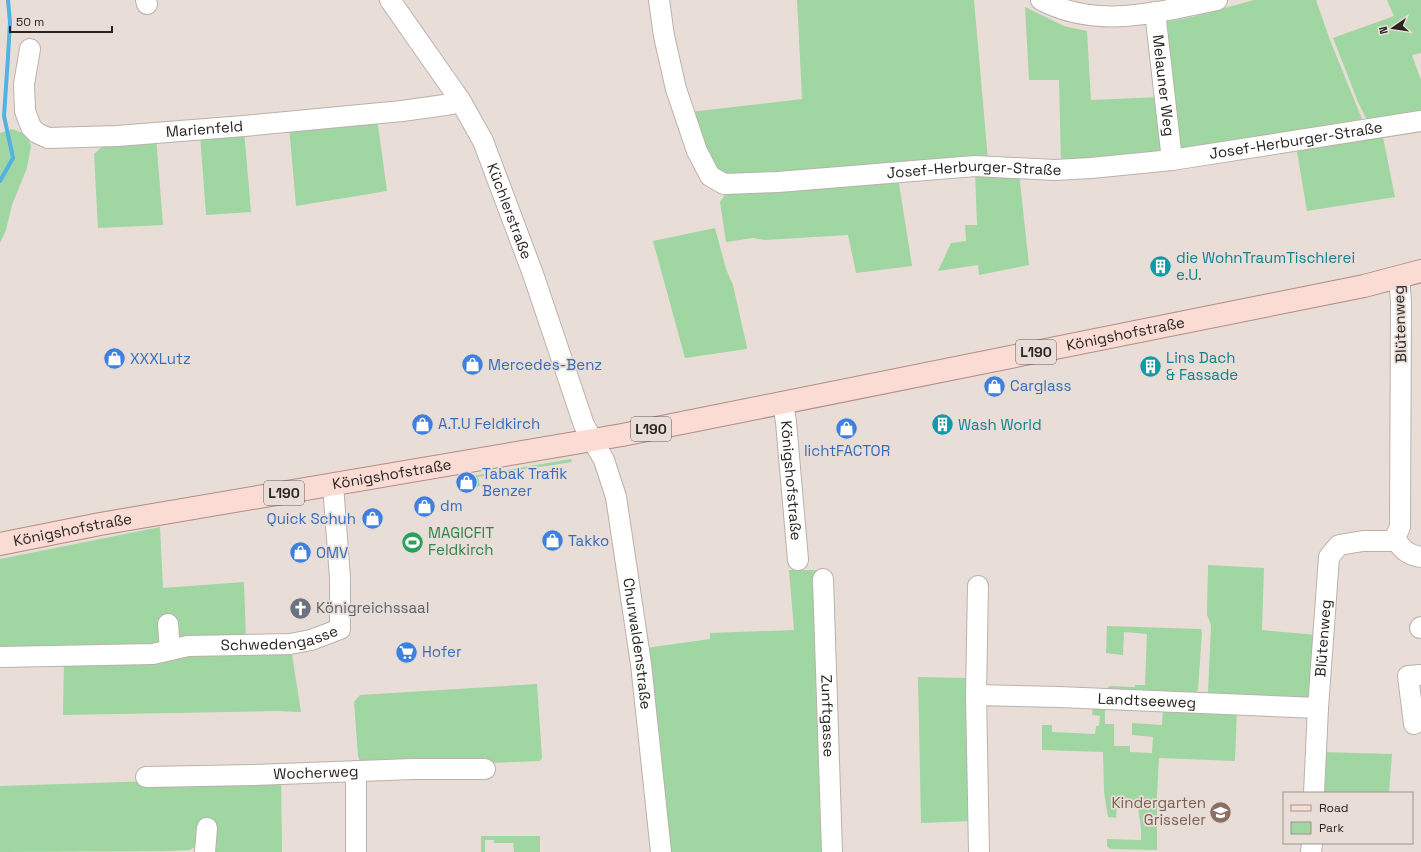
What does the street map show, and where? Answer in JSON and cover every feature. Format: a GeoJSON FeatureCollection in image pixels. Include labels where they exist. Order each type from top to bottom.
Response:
{"type":"FeatureCollection","features":[{"type":"Feature","properties":{"kind":"main road","name":"Königshofstraße"},"geometry":{"type":"LineString","coordinates":[[0,544],[100,524],[594,440],[1271,305],[1398,277],[1421,270]]}},
{"type":"Feature","properties":{"kind":"street","name":"Küchlerstraße"},"geometry":{"type":"LineString","coordinates":[[390,0],[460,100],[491,158],[584,425],[594,440]]}},
{"type":"Feature","properties":{"kind":"street","name":"Josef-Herburger-Straße"},"geometry":{"type":"LineString","coordinates":[[659,0],[664,36],[676,89],[695,144],[706,171],[713,179],[724,184],[778,182],[948,168],[989,167],[1056,170],[1172,160],[1421,121]]}},
{"type":"Feature","properties":{"kind":"street"},"geometry":{"type":"LineString","coordinates":[[1041,0],[1066,11],[1081,15],[1114,17],[1155,12],[1217,0]]}},
{"type":"Feature","properties":{"kind":"street","name":"Melauner Weg"},"geometry":{"type":"LineString","coordinates":[[1155,12],[1172,160]]}},
{"type":"Feature","properties":{"kind":"street","name":"Marienfeld"},"geometry":{"type":"LineString","coordinates":[[30,49],[24,84],[25,111],[31,127],[37,133],[48,138],[117,136],[244,126],[402,111],[452,104],[460,100]]}},
{"type":"Feature","properties":{"kind":"street","name":"Blütenweg"},"geometry":{"type":"LineString","coordinates":[[1314,792],[1318,708],[1329,557],[1339,545],[1363,541],[1384,542],[1395,538],[1400,527],[1402,308],[1398,277]]}},
{"type":"Feature","properties":{"kind":"street","name":"Königshofstraße"},"geometry":{"type":"LineString","coordinates":[[783,402],[798,560]]}},
{"type":"Feature","properties":{"kind":"street","name":"Churwaldenstraße"},"geometry":{"type":"LineString","coordinates":[[594,440],[609,470],[616,498],[642,670],[661,852]]}},
{"type":"Feature","properties":{"kind":"street","name":"Schwedengasse"},"geometry":{"type":"LineString","coordinates":[[0,657],[153,654],[188,646],[290,644],[311,640],[340,629],[340,578],[333,485]]}},
{"type":"Feature","properties":{"kind":"street"},"geometry":{"type":"LineString","coordinates":[[1395,538],[1403,550],[1411,555],[1421,557]]}},
{"type":"Feature","properties":{"kind":"street","name":"Zunftgasse"},"geometry":{"type":"LineString","coordinates":[[823,579],[832,852]]}},
{"type":"Feature","properties":{"kind":"street"},"geometry":{"type":"LineString","coordinates":[[978,586],[976,695],[979,852]]}},
{"type":"Feature","properties":{"kind":"street"},"geometry":{"type":"LineString","coordinates":[[168,624],[170,650]]}},
{"type":"Feature","properties":{"kind":"street"},"geometry":{"type":"LineString","coordinates":[[1414,724],[1408,676],[1421,676]]}},
{"type":"Feature","properties":{"kind":"street","name":"Landtseeweg"},"geometry":{"type":"LineString","coordinates":[[976,695],[1318,708]]}},
{"type":"Feature","properties":{"kind":"street","name":"Wocherweg"},"geometry":{"type":"LineString","coordinates":[[146,776],[254,775],[356,771],[485,769]]}},
{"type":"Feature","properties":{"kind":"street"},"geometry":{"type":"LineString","coordinates":[[356,771],[356,852]]}},
{"type":"Feature","properties":{"kind":"street"},"geometry":{"type":"LineString","coordinates":[[205,852],[207,828]]}},
{"type":"Feature","properties":{"kind":"green space"},"geometry":{"type":"Polygon","coordinates":[[[797,0],[974,0],[988,160],[734,179],[711,166],[690,112],[802,99],[797,0]]]}},
{"type":"Feature","properties":{"kind":"green space"},"geometry":{"type":"Polygon","coordinates":[[[1254,0],[1316,0],[1330,40],[1362,119],[1361,124],[1184,151],[1178,147],[1165,22],[1192,17],[1254,0]]]}},
{"type":"Feature","properties":{"kind":"green space"},"geometry":{"type":"Polygon","coordinates":[[[1387,0],[1421,0],[1421,53],[1412,55],[1421,80],[1421,116],[1367,120],[1358,102],[1333,38],[1394,16],[1387,0]]]}},
{"type":"Feature","properties":{"kind":"green space"},"geometry":{"type":"Polygon","coordinates":[[[1025,7],[1064,26],[1087,31],[1091,100],[1160,97],[1164,143],[1157,154],[1061,164],[1059,80],[1029,80],[1025,7]]]}},
{"type":"Feature","properties":{"kind":"green space"},"geometry":{"type":"Polygon","coordinates":[[[377,118],[387,191],[296,206],[289,126],[377,118]]]}},
{"type":"Feature","properties":{"kind":"green space"},"geometry":{"type":"Polygon","coordinates":[[[12,129],[26,134],[31,146],[27,168],[12,205],[6,230],[0,243],[0,133],[12,129]]]}},
{"type":"Feature","properties":{"kind":"green space"},"geometry":{"type":"Polygon","coordinates":[[[244,130],[251,212],[206,215],[200,134],[244,130]]]}},
{"type":"Feature","properties":{"kind":"green space"},"geometry":{"type":"Polygon","coordinates":[[[1382,132],[1395,197],[1307,211],[1296,146],[1382,132]]]}},
{"type":"Feature","properties":{"kind":"green space"},"geometry":{"type":"Polygon","coordinates":[[[156,137],[163,225],[98,228],[94,154],[110,140],[156,137]]]}},
{"type":"Feature","properties":{"kind":"green space"},"geometry":{"type":"Polygon","coordinates":[[[975,171],[1019,173],[1029,265],[979,275],[978,265],[938,271],[951,243],[966,241],[965,225],[977,225],[975,171]]]}},
{"type":"Feature","properties":{"kind":"green space"},"geometry":{"type":"Polygon","coordinates":[[[898,177],[912,266],[856,273],[848,235],[765,240],[753,238],[726,242],[720,202],[726,193],[898,177]]]}},
{"type":"Feature","properties":{"kind":"green space"},"geometry":{"type":"Polygon","coordinates":[[[715,228],[726,269],[733,285],[747,349],[685,358],[653,241],[715,228]]]}},
{"type":"Feature","properties":{"kind":"green space"},"geometry":{"type":"Polygon","coordinates":[[[571,459],[572,462],[478,477],[480,486],[474,487],[472,476],[571,459]]]}},
{"type":"Feature","properties":{"kind":"green space"},"geometry":{"type":"Polygon","coordinates":[[[160,527],[163,588],[244,582],[246,640],[182,639],[177,635],[160,645],[0,653],[0,559],[160,527]]]}},
{"type":"Feature","properties":{"kind":"green space"},"geometry":{"type":"Polygon","coordinates":[[[1208,565],[1264,568],[1262,630],[1317,635],[1311,696],[1305,699],[1211,696],[1208,692],[1211,625],[1207,615],[1208,565]]]}},
{"type":"Feature","properties":{"kind":"green space"},"geometry":{"type":"Polygon","coordinates":[[[789,570],[819,570],[829,852],[668,852],[646,648],[710,639],[710,633],[794,630],[789,570]]]}},
{"type":"Feature","properties":{"kind":"green space"},"geometry":{"type":"Polygon","coordinates":[[[1107,626],[1201,629],[1198,689],[1196,694],[1107,691],[1107,688],[1110,686],[1135,687],[1135,685],[1145,685],[1147,634],[1124,632],[1123,655],[1106,653],[1107,626]]]}},
{"type":"Feature","properties":{"kind":"green space"},"geometry":{"type":"Polygon","coordinates":[[[291,648],[301,712],[276,711],[63,715],[64,660],[291,648]]]}},
{"type":"Feature","properties":{"kind":"green space"},"geometry":{"type":"Polygon","coordinates":[[[918,677],[970,678],[973,821],[921,823],[918,677]]]}},
{"type":"Feature","properties":{"kind":"green space"},"geometry":{"type":"Polygon","coordinates":[[[537,684],[542,758],[540,761],[440,765],[360,763],[358,756],[354,702],[360,695],[537,684]]]}},
{"type":"Feature","properties":{"kind":"green space"},"geometry":{"type":"Polygon","coordinates":[[[1093,705],[1105,706],[1105,724],[1114,724],[1114,746],[1130,746],[1130,752],[1152,753],[1153,737],[1132,735],[1132,723],[1162,725],[1163,706],[1237,709],[1235,761],[1159,758],[1157,850],[1110,849],[1107,846],[1107,839],[1141,840],[1141,829],[1138,807],[1117,806],[1116,818],[1108,817],[1104,792],[1103,752],[1042,750],[1042,725],[1052,725],[1052,732],[1095,734],[1096,726],[1099,726],[1100,716],[1092,715],[1093,705]]]}},
{"type":"Feature","properties":{"kind":"green space"},"geometry":{"type":"Polygon","coordinates":[[[1321,752],[1392,754],[1389,792],[1320,792],[1321,752]]]}},
{"type":"Feature","properties":{"kind":"green space"},"geometry":{"type":"Polygon","coordinates":[[[281,777],[282,852],[211,852],[198,846],[189,850],[169,851],[0,852],[0,786],[281,777]]]}},
{"type":"Feature","properties":{"kind":"green space"},"geometry":{"type":"Polygon","coordinates":[[[481,836],[540,836],[540,852],[514,852],[513,843],[494,843],[494,840],[485,840],[485,852],[481,852],[481,836]]]}},
{"type":"Feature","properties":{"kind":"waterway"},"geometry":{"type":"LineString","coordinates":[[0,181],[13,158],[4,116],[10,22],[8,0]]}},
{"type":"Feature","properties":{"kind":"place","name":"die WohnTraumTischlerei e.U."},"geometry":{"type":"Point","coordinates":[1160,267]}},
{"type":"Feature","properties":{"kind":"place","name":"XXXLutz"},"geometry":{"type":"Point","coordinates":[115,359]}},
{"type":"Feature","properties":{"kind":"place","name":"Mercedes-Benz"},"geometry":{"type":"Point","coordinates":[472,365]}},
{"type":"Feature","properties":{"kind":"place","name":"Lins Dach & Fassade"},"geometry":{"type":"Point","coordinates":[1150,367]}},
{"type":"Feature","properties":{"kind":"place","name":"Carglass"},"geometry":{"type":"Point","coordinates":[995,386]}},
{"type":"Feature","properties":{"kind":"place","name":"A.T.U Feldkirch"},"geometry":{"type":"Point","coordinates":[423,424]}},
{"type":"Feature","properties":{"kind":"place","name":"Wash World"},"geometry":{"type":"Point","coordinates":[943,425]}},
{"type":"Feature","properties":{"kind":"place","name":"lichtFACTOR"},"geometry":{"type":"Point","coordinates":[847,428]}},
{"type":"Feature","properties":{"kind":"place","name":"Tabak Trafik Benzer"},"geometry":{"type":"Point","coordinates":[466,483]}},
{"type":"Feature","properties":{"kind":"place","name":"dm"},"geometry":{"type":"Point","coordinates":[425,506]}},
{"type":"Feature","properties":{"kind":"place","name":"Quick Schuh"},"geometry":{"type":"Point","coordinates":[372,519]}},
{"type":"Feature","properties":{"kind":"place","name":"Takko"},"geometry":{"type":"Point","coordinates":[552,541]}},
{"type":"Feature","properties":{"kind":"place","name":"MAGICFIT Feldkirch"},"geometry":{"type":"Point","coordinates":[412,542]}},
{"type":"Feature","properties":{"kind":"place","name":"OMV"},"geometry":{"type":"Point","coordinates":[301,553]}},
{"type":"Feature","properties":{"kind":"place","name":"Königreichssaal"},"geometry":{"type":"Point","coordinates":[300,608]}},
{"type":"Feature","properties":{"kind":"place","name":"Hofer"},"geometry":{"type":"Point","coordinates":[407,652]}},
{"type":"Feature","properties":{"kind":"place","name":"Kindergarten Grisseler"},"geometry":{"type":"Point","coordinates":[1221,812]}}]}
